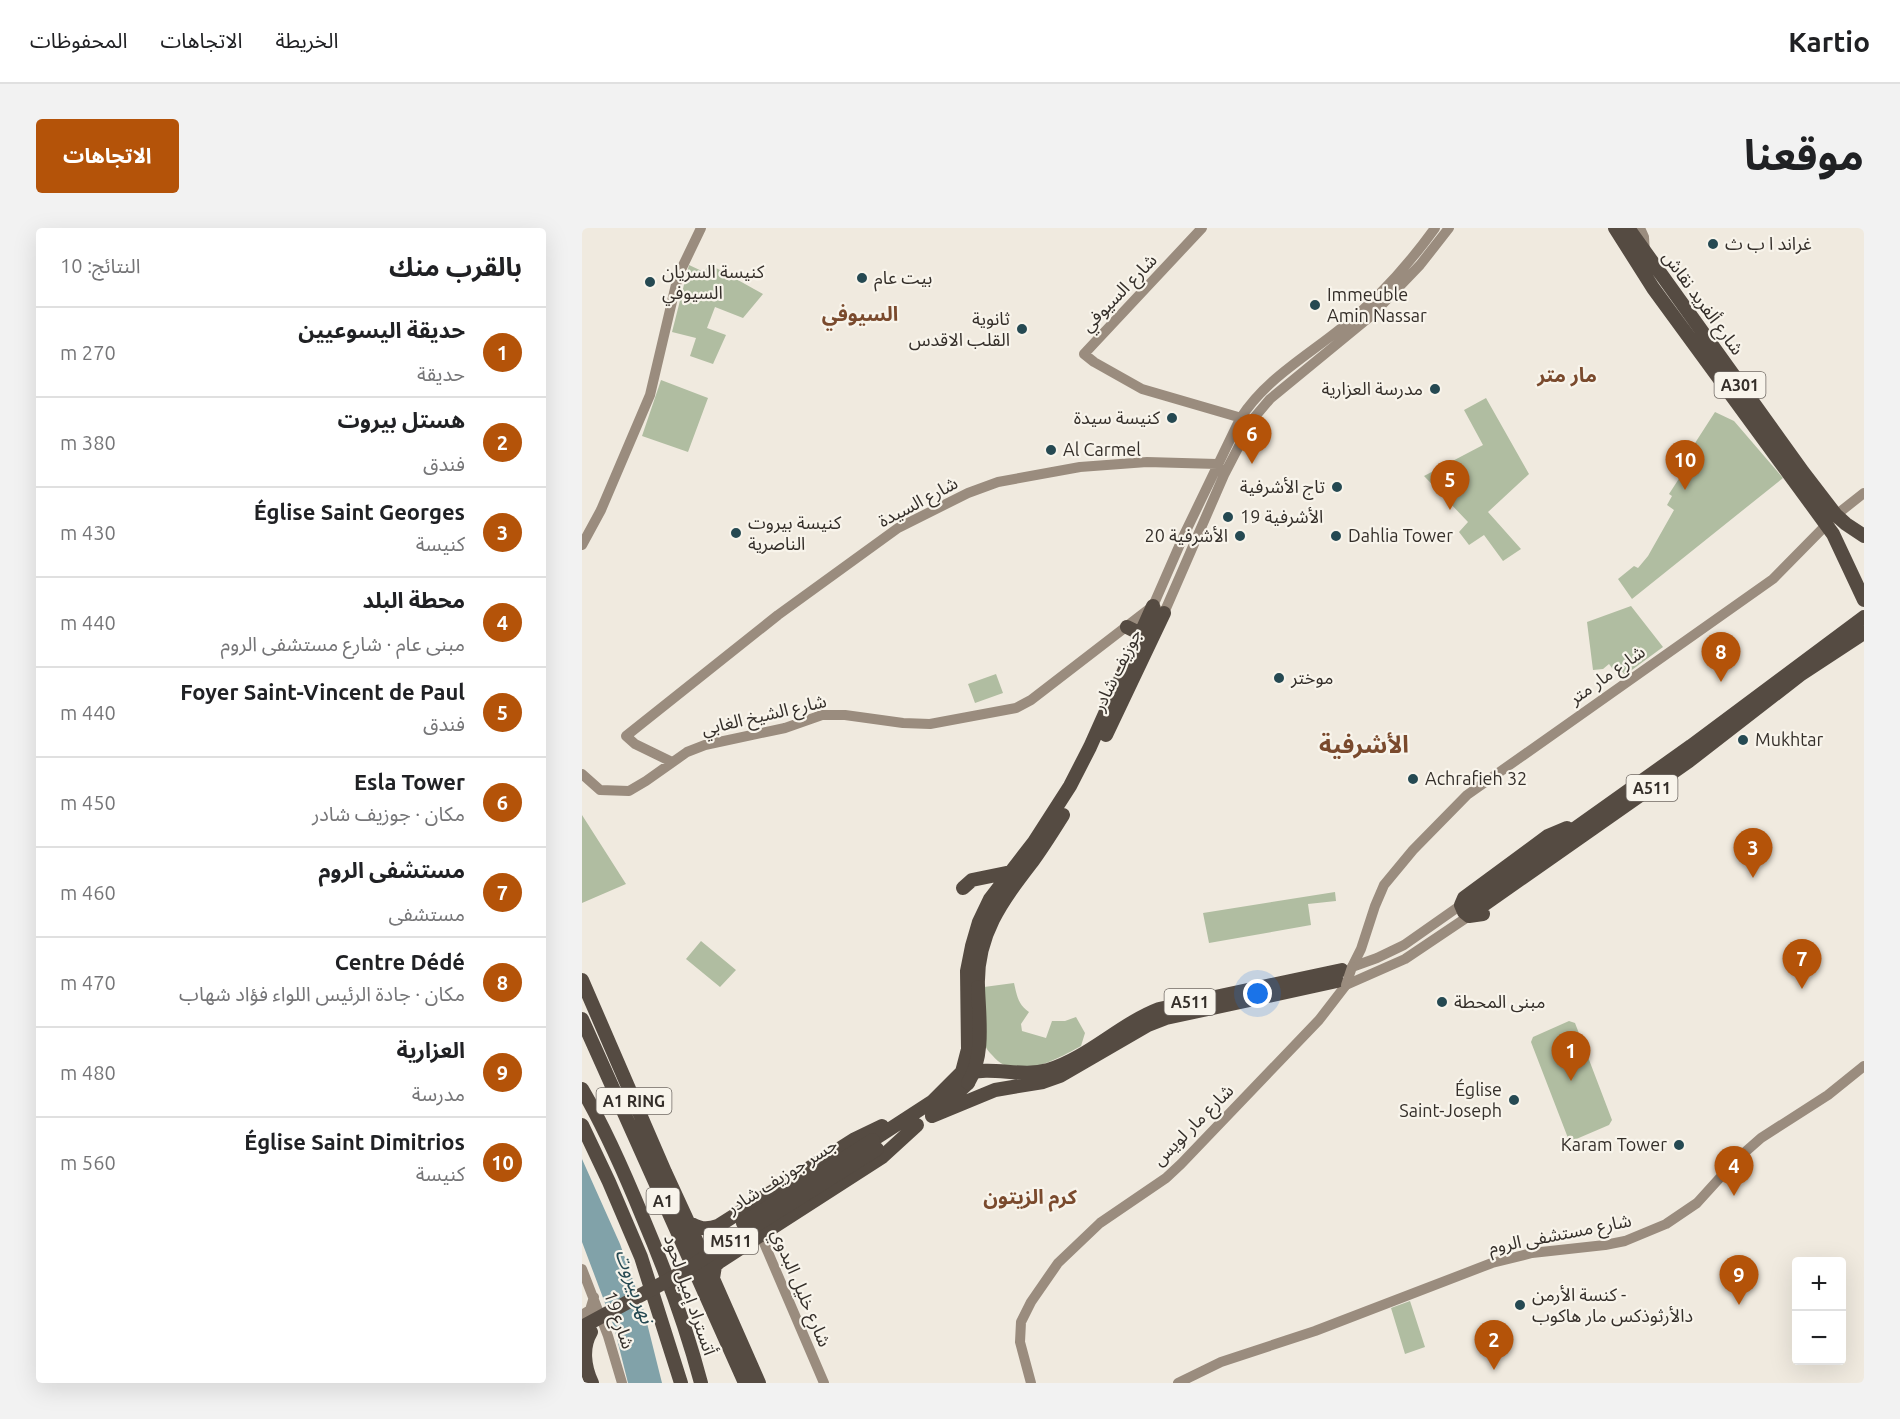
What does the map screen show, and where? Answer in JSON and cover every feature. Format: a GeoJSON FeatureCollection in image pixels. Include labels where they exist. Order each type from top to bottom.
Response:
{"type":"FeatureCollection","features":[{"type":"Feature","properties":{"kind":"highway","name":"شارع ألفريد نقاش"},"geometry":{"type":"LineString","coordinates":[[1615,228],[1653,288],[1830,526]]}},
{"type":"Feature","properties":{"kind":"highway","name":"شارع ألفريد نقاش"},"geometry":{"type":"LineString","coordinates":[[1628,228],[1797,463],[1830,526],[1864,600]]}},
{"type":"Feature","properties":{"kind":"highway","name":"شارع ألفريد نقاش"},"geometry":{"type":"LineString","coordinates":[[1830,526],[1846,524],[1864,536]]}},
{"type":"Feature","properties":{"kind":"highway","name":"جوزيف شادر"},"geometry":{"type":"LineString","coordinates":[[964,1077],[968,1049],[968,971],[975,935],[984,911],[1000,885],[1035,842],[1070,786],[1138,640],[1158,610]]}},
{"type":"Feature","properties":{"kind":"highway","name":"جوزيف شادر"},"geometry":{"type":"LineString","coordinates":[[917,1118],[932,1116],[964,1077],[975,1068],[978,1052],[978,987],[982,948],[994,916],[1005,897],[1046,842],[1082,783],[1135,675],[1158,610]]}},
{"type":"Feature","properties":{"kind":"highway","name":"A511"},"geometry":{"type":"LineString","coordinates":[[1587,827],[1864,616]]}},
{"type":"Feature","properties":{"kind":"highway"},"geometry":{"type":"LineString","coordinates":[[1127,627],[1137,632],[1138,640]]}},
{"type":"Feature","properties":{"kind":"highway","name":"A511"},"geometry":{"type":"LineString","coordinates":[[1469,909],[1587,827],[1696,756],[1824,659],[1864,633]]}},
{"type":"Feature","properties":{"kind":"highway"},"geometry":{"type":"LineString","coordinates":[[1824,659],[1864,641]]}},
{"type":"Feature","properties":{"kind":"highway"},"geometry":{"type":"LineString","coordinates":[[1469,909],[1464,898],[1471,891],[1548,836],[1587,827]]}},
{"type":"Feature","properties":{"kind":"highway"},"geometry":{"type":"LineString","coordinates":[[963,888],[972,880],[1011,872]]}},
{"type":"Feature","properties":{"kind":"highway","name":"A511"},"geometry":{"type":"LineString","coordinates":[[964,1077],[981,1071],[1026,1074],[1052,1069],[1143,1015],[1159,1009],[1344,976]]}},
{"type":"Feature","properties":{"kind":"highway","name":"A511"},"geometry":{"type":"LineString","coordinates":[[932,1116],[995,1090],[1043,1082],[1060,1076],[1148,1025],[1166,1018],[1344,976]]}},
{"type":"Feature","properties":{"kind":"highway","name":"A1 RING"},"geometry":{"type":"LineString","coordinates":[[582,980],[688,1221]]}},
{"type":"Feature","properties":{"kind":"highway","name":"A1"},"geometry":{"type":"LineString","coordinates":[[582,1019],[745,1383]]}},
{"type":"Feature","properties":{"kind":"highway","name":"جسر جوزيف شادر"},"geometry":{"type":"LineString","coordinates":[[586,1326],[674,1277],[917,1118],[938,1097],[964,1077]]}},
{"type":"Feature","properties":{"kind":"highway","name":"أتستراد إميل لحود"},"geometry":{"type":"LineString","coordinates":[[582,1089],[616,1154],[656,1249],[677,1304],[701,1383]]}},
{"type":"Feature","properties":{"kind":"highway"},"geometry":{"type":"LineString","coordinates":[[688,1221],[696,1227],[707,1229],[718,1226],[855,1139],[895,1119],[917,1118]]}},
{"type":"Feature","properties":{"kind":"highway"},"geometry":{"type":"LineString","coordinates":[[759,1383],[713,1278],[715,1266],[882,1157],[917,1118]]}},
{"type":"Feature","properties":{"kind":"highway","name":"أتستراد إميل لحود"},"geometry":{"type":"LineString","coordinates":[[582,1125],[640,1257],[681,1383]]}},
{"type":"Feature","properties":{"kind":"highway","name":"جسر جوزيف شادر"},"geometry":{"type":"LineString","coordinates":[[582,1316],[672,1268],[875,1145]]}},
{"type":"Feature","properties":{"kind":"highway","name":"A1"},"geometry":{"type":"LineString","coordinates":[[688,1221],[713,1278]]}},
{"type":"Feature","properties":{"kind":"highway"},"geometry":{"type":"LineString","coordinates":[[586,1326],[583,1356],[592,1383]]}},
{"type":"Feature","properties":{"kind":"highway"},"geometry":{"type":"LineString","coordinates":[[586,1326],[590,1363],[598,1383]]}},
{"type":"Feature","properties":{"kind":"street"},"geometry":{"type":"LineString","coordinates":[[582,545],[601,510],[650,395],[657,374],[678,276],[701,228]]}},
{"type":"Feature","properties":{"kind":"street","name":"شارع السيوفي"},"geometry":{"type":"LineString","coordinates":[[1202,228],[1084,354],[1142,389],[1240,419]]}},
{"type":"Feature","properties":{"kind":"street","name":"جوزيف شادر"},"geometry":{"type":"LineString","coordinates":[[1158,610],[1217,464],[1240,419],[1261,391],[1368,307],[1416,256],[1435,228]]}},
{"type":"Feature","properties":{"kind":"street","name":"جوزيف شادر"},"geometry":{"type":"LineString","coordinates":[[1158,610],[1253,419],[1270,399],[1371,316],[1420,265],[1449,228]]}},
{"type":"Feature","properties":{"kind":"street"},"geometry":{"type":"LineString","coordinates":[[1640,228],[1644,237],[1645,253]]}},
{"type":"Feature","properties":{"kind":"street"},"geometry":{"type":"LineString","coordinates":[[1240,419],[1253,419]]}},
{"type":"Feature","properties":{"kind":"street","name":"شارع السيدة"},"geometry":{"type":"LineString","coordinates":[[672,762],[635,744],[626,736],[778,615],[898,528],[968,493],[998,482],[1080,467],[1147,462],[1217,464]]}},
{"type":"Feature","properties":{"kind":"street"},"geometry":{"type":"LineString","coordinates":[[1217,464],[1224,475]]}},
{"type":"Feature","properties":{"kind":"street","name":"شارع مار متر"},"geometry":{"type":"LineString","coordinates":[[1375,906],[1384,885],[1413,850],[1467,795],[1773,579],[1864,493]]}},
{"type":"Feature","properties":{"kind":"street","name":"شارع الشيخ الغابي"},"geometry":{"type":"LineString","coordinates":[[582,774],[600,790],[628,791],[646,782],[687,752],[705,745],[785,728],[822,715],[845,715],[903,723],[930,724],[1016,708],[1031,700],[1127,627],[1158,610]]}},
{"type":"Feature","properties":{"kind":"street","name":"شارع مار لويس"},"geometry":{"type":"LineString","coordinates":[[1031,1383],[1020,1342],[1020,1322],[1058,1263],[1100,1223],[1166,1178],[1319,1020],[1361,949],[1375,906]]}},
{"type":"Feature","properties":{"kind":"street"},"geometry":{"type":"LineString","coordinates":[[1344,976],[1405,959],[1469,909]]}},
{"type":"Feature","properties":{"kind":"street"},"geometry":{"type":"LineString","coordinates":[[1344,976],[1469,909]]}},
{"type":"Feature","properties":{"kind":"street","name":"شارع مستشفى الروم"},"geometry":{"type":"LineString","coordinates":[[1178,1383],[1221,1362],[1315,1331],[1492,1263],[1532,1253],[1605,1245],[1650,1232],[1677,1218],[1697,1203],[1736,1160],[1761,1138],[1828,1095],[1864,1066]]}},
{"type":"Feature","properties":{"kind":"street","name":"شارع خليل البدوي"},"geometry":{"type":"LineString","coordinates":[[748,1207],[824,1383]]}},
{"type":"Feature","properties":{"kind":"street","name":"شارع 19"},"geometry":{"type":"LineString","coordinates":[[582,1269],[608,1336],[622,1383]]}},
{"type":"Feature","properties":{"kind":"street"},"geometry":{"type":"LineString","coordinates":[[582,1316],[590,1310],[594,1297]]}},
{"type":"Feature","properties":{"kind":"street"},"geometry":{"type":"LineString","coordinates":[[586,1326],[597,1328],[608,1336]]}},
{"type":"Feature","properties":{"kind":"green space"},"geometry":{"type":"Polygon","coordinates":[[[709,264],[763,294],[743,318],[715,307],[707,328],[726,335],[713,364],[690,356],[696,338],[672,332],[689,265],[704,272],[709,264]]]}},
{"type":"Feature","properties":{"kind":"green space"},"geometry":{"type":"Polygon","coordinates":[[[661,380],[708,398],[688,452],[642,436],[661,380]]]}},
{"type":"Feature","properties":{"kind":"green space"},"geometry":{"type":"Polygon","coordinates":[[[1486,398],[1529,474],[1488,512],[1521,549],[1503,561],[1484,535],[1469,545],[1459,532],[1468,522],[1424,476],[1483,445],[1464,410],[1486,398]]]}},
{"type":"Feature","properties":{"kind":"green space"},"geometry":{"type":"Polygon","coordinates":[[[1715,412],[1734,421],[1783,478],[1632,599],[1618,579],[1634,566],[1638,568],[1648,556],[1674,510],[1667,505],[1672,496],[1669,494],[1682,474],[1677,471],[1715,412]]]}},
{"type":"Feature","properties":{"kind":"green space"},"geometry":{"type":"Polygon","coordinates":[[[1631,606],[1663,647],[1625,675],[1620,669],[1615,672],[1609,664],[1603,669],[1593,670],[1587,622],[1631,606]]]}},
{"type":"Feature","properties":{"kind":"green space"},"geometry":{"type":"Polygon","coordinates":[[[996,674],[1003,693],[975,703],[968,684],[996,674]]]}},
{"type":"Feature","properties":{"kind":"green space"},"geometry":{"type":"Polygon","coordinates":[[[582,815],[626,884],[582,903],[582,815]]]}},
{"type":"Feature","properties":{"kind":"green space"},"geometry":{"type":"Polygon","coordinates":[[[1335,892],[1336,901],[1308,904],[1311,925],[1209,943],[1203,913],[1335,892]]]}},
{"type":"Feature","properties":{"kind":"green space"},"geometry":{"type":"Polygon","coordinates":[[[701,941],[736,970],[720,987],[686,959],[701,941]]]}},
{"type":"Feature","properties":{"kind":"green space"},"geometry":{"type":"Polygon","coordinates":[[[1014,983],[1020,1003],[1029,1012],[1021,1024],[1022,1031],[1046,1038],[1052,1021],[1065,1021],[1076,1017],[1085,1033],[1081,1046],[1048,1062],[1023,1068],[1001,1063],[992,1055],[985,1046],[983,1038],[984,987],[1014,983]]]}},
{"type":"Feature","properties":{"kind":"green space"},"geometry":{"type":"Polygon","coordinates":[[[1569,1021],[1575,1023],[1612,1120],[1609,1125],[1574,1140],[1568,1138],[1531,1042],[1533,1037],[1569,1021]]]}},
{"type":"Feature","properties":{"kind":"green space"},"geometry":{"type":"Polygon","coordinates":[[[1410,1301],[1425,1347],[1405,1354],[1391,1308],[1410,1301]]]}},
{"type":"Feature","properties":{"kind":"water","name":"نهر بيروت"},"geometry":{"type":"Polygon","coordinates":[[[582,1159],[620,1244],[644,1311],[662,1383],[628,1383],[614,1327],[582,1242],[582,1159]]]}},
{"type":"Feature","properties":{"kind":"place","name":"غراند ا ب ث"},"geometry":{"type":"Point","coordinates":[1713,244]}},
{"type":"Feature","properties":{"kind":"place","name":"بيت عام"},"geometry":{"type":"Point","coordinates":[862,278]}},
{"type":"Feature","properties":{"kind":"place","name":"كنيسة السريان السيوفي"},"geometry":{"type":"Point","coordinates":[650,282]}},
{"type":"Feature","properties":{"kind":"place","name":"Immeuble Amin Nassar"},"geometry":{"type":"Point","coordinates":[1315,305]}},
{"type":"Feature","properties":{"kind":"place","name":"ثانوية القلب الاقدس"},"geometry":{"type":"Point","coordinates":[1022,329]}},
{"type":"Feature","properties":{"kind":"place","name":"مدرسة العزارية"},"geometry":{"type":"Point","coordinates":[1435,389]}},
{"type":"Feature","properties":{"kind":"place","name":"كنيسة سيدة"},"geometry":{"type":"Point","coordinates":[1172,418]}},
{"type":"Feature","properties":{"kind":"place","name":"Al Carmel"},"geometry":{"type":"Point","coordinates":[1051,450]}},
{"type":"Feature","properties":{"kind":"place","name":"Esla Tower"},"geometry":{"type":"Point","coordinates":[1252,464]}},
{"type":"Feature","properties":{"kind":"place","name":"تاج الأشرفية"},"geometry":{"type":"Point","coordinates":[1337,487]}},
{"type":"Feature","properties":{"kind":"place","name":"Église Saint Dimitrios"},"geometry":{"type":"Point","coordinates":[1685,490]}},
{"type":"Feature","properties":{"kind":"place","name":"Foyer Saint-Vincent de Paul"},"geometry":{"type":"Point","coordinates":[1450,510]}},
{"type":"Feature","properties":{"kind":"place","name":"الأشرفية 19"},"geometry":{"type":"Point","coordinates":[1228,517]}},
{"type":"Feature","properties":{"kind":"place","name":"كنيسة بيروت الناصرية"},"geometry":{"type":"Point","coordinates":[736,533]}},
{"type":"Feature","properties":{"kind":"place","name":"الأشرفية 20"},"geometry":{"type":"Point","coordinates":[1240,536]}},
{"type":"Feature","properties":{"kind":"place","name":"Dahlia Tower"},"geometry":{"type":"Point","coordinates":[1336,536]}},
{"type":"Feature","properties":{"kind":"place","name":"موختر"},"geometry":{"type":"Point","coordinates":[1279,678]}},
{"type":"Feature","properties":{"kind":"place","name":"Centre Dédé"},"geometry":{"type":"Point","coordinates":[1721,682]}},
{"type":"Feature","properties":{"kind":"place","name":"Mukhtar"},"geometry":{"type":"Point","coordinates":[1743,740]}},
{"type":"Feature","properties":{"kind":"place","name":"Achrafieh 32"},"geometry":{"type":"Point","coordinates":[1413,779]}},
{"type":"Feature","properties":{"kind":"place","name":"Église Saint Georges"},"geometry":{"type":"Point","coordinates":[1753,878]}},
{"type":"Feature","properties":{"kind":"place","name":"مستشفى الروم"},"geometry":{"type":"Point","coordinates":[1802,989]}},
{"type":"Feature","properties":{"kind":"place","name":"مبنى المحطة"},"geometry":{"type":"Point","coordinates":[1442,1002]}},
{"type":"Feature","properties":{"kind":"place","name":"حديقة اليسوعيين"},"geometry":{"type":"Point","coordinates":[1571,1081]}},
{"type":"Feature","properties":{"kind":"place","name":"Église Saint-Joseph"},"geometry":{"type":"Point","coordinates":[1514,1100]}},
{"type":"Feature","properties":{"kind":"place","name":"Karam Tower"},"geometry":{"type":"Point","coordinates":[1679,1145]}},
{"type":"Feature","properties":{"kind":"place","name":"محطة البلد"},"geometry":{"type":"Point","coordinates":[1734,1196]}},
{"type":"Feature","properties":{"kind":"place","name":"كنسة الأرمن - دالأرثوذكس مار هاكوب"},"geometry":{"type":"Point","coordinates":[1520,1305]}},
{"type":"Feature","properties":{"kind":"place","name":"العزارية"},"geometry":{"type":"Point","coordinates":[1739,1305]}},
{"type":"Feature","properties":{"kind":"place","name":"هستل بيروت"},"geometry":{"type":"Point","coordinates":[1494,1370]}},
{"type":"Feature","properties":{"kind":"district","name":"السيوفي"},"geometry":{"type":"Point","coordinates":[860,314]}},
{"type":"Feature","properties":{"kind":"district","name":"مار متر"},"geometry":{"type":"Point","coordinates":[1567,375]}},
{"type":"Feature","properties":{"kind":"district","name":"الأشرفية"},"geometry":{"type":"Point","coordinates":[1364,745]}},
{"type":"Feature","properties":{"kind":"district","name":"كرم الزيتون"},"geometry":{"type":"Point","coordinates":[1030,1197]}}]}
